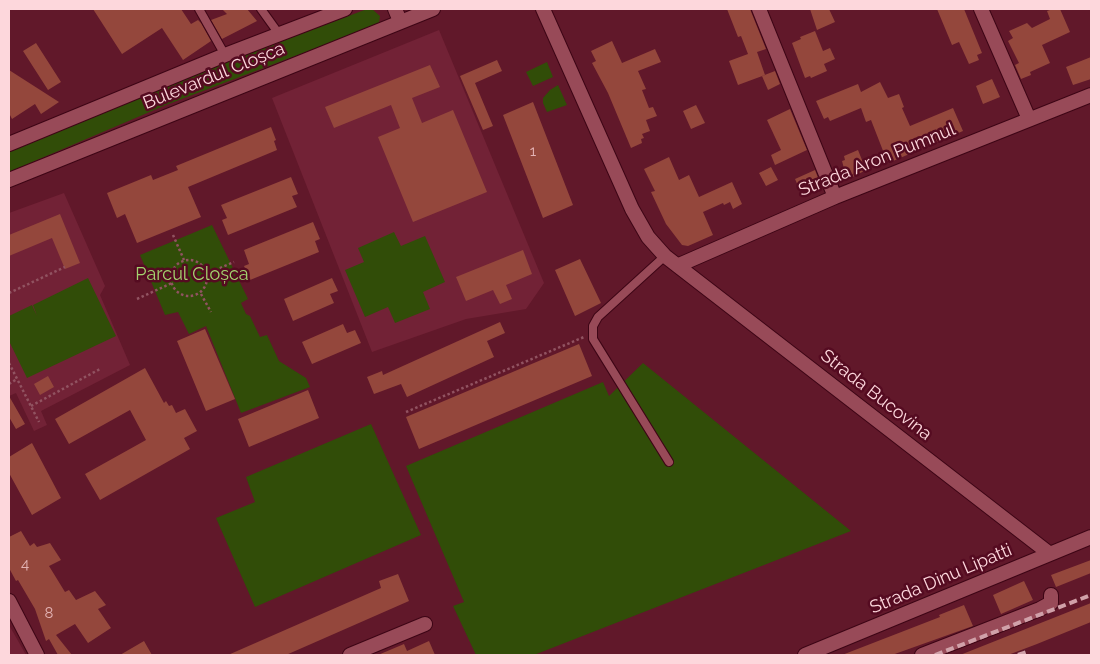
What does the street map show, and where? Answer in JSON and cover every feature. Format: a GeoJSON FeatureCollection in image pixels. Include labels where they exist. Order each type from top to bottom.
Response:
{"type":"FeatureCollection","features":[{"type":"Feature","properties":{"kind":"street","name":"Bulevardul Cloșca"},"geometry":{"type":"LineString","coordinates":[[9,144],[225,55],[345,9]]}},
{"type":"Feature","properties":{"kind":"street","name":"Bulevardul Cloșca"},"geometry":{"type":"LineString","coordinates":[[9,180],[397,15],[433,9]]}},
{"type":"Feature","properties":{"kind":"street","name":"Strada Bucovina"},"geometry":{"type":"LineString","coordinates":[[543,9],[632,209],[648,237],[665,256],[1050,554]]}},
{"type":"Feature","properties":{"kind":"street"},"geometry":{"type":"LineString","coordinates":[[759,9],[835,196]]}},
{"type":"Feature","properties":{"kind":"street"},"geometry":{"type":"LineString","coordinates":[[981,9],[1029,119]]}},
{"type":"Feature","properties":{"kind":"street","name":"Strada Aron Pumnul"},"geometry":{"type":"LineString","coordinates":[[679,265],[835,196],[1091,95]]}},
{"type":"Feature","properties":{"kind":"street","name":"Strada Dinu Lipatti"},"geometry":{"type":"LineString","coordinates":[[805,655],[1091,537]]}},
{"type":"Feature","properties":{"kind":"street"},"geometry":{"type":"LineString","coordinates":[[922,655],[1040,609],[1051,603],[1051,594]]}},
{"type":"Feature","properties":{"kind":"street"},"geometry":{"type":"LineString","coordinates":[[9,602],[37,655]]}},
{"type":"Feature","properties":{"kind":"street"},"geometry":{"type":"LineString","coordinates":[[350,655],[425,624]]}},
{"type":"Feature","properties":{"kind":"lane"},"geometry":{"type":"LineString","coordinates":[[199,9],[225,55]]}},
{"type":"Feature","properties":{"kind":"lane"},"geometry":{"type":"LineString","coordinates":[[261,9],[279,34]]}},
{"type":"Feature","properties":{"kind":"lane"},"geometry":{"type":"LineString","coordinates":[[665,256],[598,317],[593,326],[592,339],[669,462]]}},
{"type":"Feature","properties":{"kind":"path"},"geometry":{"type":"LineString","coordinates":[[173,235],[184,260]]}},
{"type":"Feature","properties":{"kind":"path"},"geometry":{"type":"LineString","coordinates":[[184,260],[191,260],[197,263],[206,274],[207,282],[201,293],[190,297],[185,296],[172,283],[173,269],[179,262],[184,260]]}},
{"type":"Feature","properties":{"kind":"path"},"geometry":{"type":"LineString","coordinates":[[206,274],[234,262]]}},
{"type":"Feature","properties":{"kind":"path"},"geometry":{"type":"LineString","coordinates":[[9,293],[65,267]]}},
{"type":"Feature","properties":{"kind":"path"},"geometry":{"type":"LineString","coordinates":[[137,299],[172,283]]}},
{"type":"Feature","properties":{"kind":"path"},"geometry":{"type":"LineString","coordinates":[[201,293],[211,312]]}},
{"type":"Feature","properties":{"kind":"path"},"geometry":{"type":"LineString","coordinates":[[406,412],[593,334]]}},
{"type":"Feature","properties":{"kind":"path"},"geometry":{"type":"LineString","coordinates":[[9,363],[39,422]]}},
{"type":"Feature","properties":{"kind":"path"},"geometry":{"type":"LineString","coordinates":[[31,406],[100,369]]}},
{"type":"Feature","properties":{"kind":"path"},"geometry":{"type":"LineString","coordinates":[[9,384],[17,379]]}},
{"type":"Feature","properties":{"kind":"shaded area"},"geometry":{"type":"Polygon","coordinates":[[[439,30],[544,283],[526,309],[466,319],[372,352],[272,98],[439,30]]]}},
{"type":"Feature","properties":{"kind":"shaded area"},"geometry":{"type":"Polygon","coordinates":[[[64,193],[105,286],[100,295],[130,365],[41,411],[47,425],[34,431],[16,393],[9,396],[9,213],[64,193]]]}},
{"type":"Feature","properties":{"kind":"shaded area"},"geometry":{"type":"Polygon","coordinates":[[[9,625],[26,655],[9,655],[9,625]]]}},
{"type":"Feature","properties":{"kind":"green space"},"geometry":{"type":"Polygon","coordinates":[[[367,9],[372,9],[380,16],[379,23],[166,105],[9,172],[9,150],[140,95],[367,9]]]}},
{"type":"Feature","properties":{"kind":"green space"},"geometry":{"type":"Polygon","coordinates":[[[547,62],[553,77],[533,86],[526,72],[547,62]]]}},
{"type":"Feature","properties":{"kind":"green space"},"geometry":{"type":"Polygon","coordinates":[[[558,85],[567,105],[547,112],[543,98],[558,85]]]}},
{"type":"Feature","properties":{"kind":"green space","name":"Parcul Cloșca"},"geometry":{"type":"Polygon","coordinates":[[[212,225],[248,299],[241,303],[246,314],[250,316],[260,337],[267,335],[279,361],[306,378],[310,387],[241,413],[206,326],[189,334],[178,312],[165,315],[140,255],[212,225]]]}},
{"type":"Feature","properties":{"kind":"green space"},"geometry":{"type":"Polygon","coordinates":[[[394,232],[401,246],[425,236],[445,282],[423,292],[430,309],[395,323],[388,307],[365,317],[345,270],[364,262],[358,248],[394,232]]]}},
{"type":"Feature","properties":{"kind":"green space"},"geometry":{"type":"Polygon","coordinates":[[[88,278],[116,336],[27,378],[9,341],[9,316],[32,305],[37,316],[33,305],[88,278]]]}},
{"type":"Feature","properties":{"kind":"green space"},"geometry":{"type":"Polygon","coordinates":[[[643,363],[851,531],[534,655],[476,655],[453,606],[464,602],[406,466],[603,382],[609,396],[643,363]]]}},
{"type":"Feature","properties":{"kind":"green space"},"geometry":{"type":"Polygon","coordinates":[[[371,424],[421,535],[255,607],[216,518],[255,502],[246,477],[371,424]]]}},
{"type":"Feature","properties":{"kind":"building"},"geometry":{"type":"Polygon","coordinates":[[[93,9],[181,9],[191,24],[198,20],[201,23],[211,41],[183,60],[162,28],[122,54],[93,9]]]}},
{"type":"Feature","properties":{"kind":"building"},"geometry":{"type":"Polygon","coordinates":[[[222,9],[247,9],[257,21],[222,39],[211,20],[227,14],[222,9]]]}},
{"type":"Feature","properties":{"kind":"building"},"geometry":{"type":"Polygon","coordinates":[[[727,9],[750,9],[766,49],[757,52],[765,75],[738,85],[729,61],[748,54],[741,36],[738,37],[727,9]]]}},
{"type":"Feature","properties":{"kind":"building"},"geometry":{"type":"Polygon","coordinates":[[[810,9],[829,9],[835,22],[817,30],[810,9]]]}},
{"type":"Feature","properties":{"kind":"building"},"geometry":{"type":"Polygon","coordinates":[[[937,9],[964,9],[982,53],[977,55],[979,60],[969,64],[959,42],[952,45],[937,9]]]}},
{"type":"Feature","properties":{"kind":"building"},"geometry":{"type":"Polygon","coordinates":[[[1060,9],[1070,32],[1042,45],[1050,63],[1030,72],[1031,75],[1021,79],[1015,65],[1019,63],[1008,41],[1013,38],[1009,31],[1027,23],[1032,28],[1050,19],[1047,11],[1060,9]]]}},
{"type":"Feature","properties":{"kind":"building"},"geometry":{"type":"Polygon","coordinates":[[[815,31],[823,51],[830,48],[835,59],[824,64],[827,71],[811,78],[810,76],[805,78],[792,43],[801,39],[800,37],[815,31]]]}},
{"type":"Feature","properties":{"kind":"building"},"geometry":{"type":"Polygon","coordinates":[[[612,41],[622,63],[655,49],[661,62],[638,71],[646,89],[642,90],[649,108],[653,107],[657,116],[646,120],[650,131],[642,134],[644,138],[641,139],[642,143],[631,148],[608,93],[592,63],[596,61],[591,51],[612,41]]]}},
{"type":"Feature","properties":{"kind":"building"},"geometry":{"type":"Polygon","coordinates":[[[36,43],[61,82],[48,90],[23,51],[36,43]]]}},
{"type":"Feature","properties":{"kind":"building"},"geometry":{"type":"Polygon","coordinates":[[[1091,57],[1091,79],[1073,85],[1066,67],[1091,57]]]}},
{"type":"Feature","properties":{"kind":"building"},"geometry":{"type":"Polygon","coordinates":[[[497,60],[502,71],[475,83],[493,126],[483,130],[460,76],[497,60]]]}},
{"type":"Feature","properties":{"kind":"building"},"geometry":{"type":"Polygon","coordinates":[[[430,65],[440,87],[412,98],[422,123],[453,110],[487,192],[413,222],[378,137],[400,128],[391,105],[334,128],[325,107],[430,65]]]}},
{"type":"Feature","properties":{"kind":"building"},"geometry":{"type":"Polygon","coordinates":[[[9,70],[59,102],[41,114],[35,104],[12,119],[9,113],[9,70]]]}},
{"type":"Feature","properties":{"kind":"building"},"geometry":{"type":"Polygon","coordinates":[[[775,71],[780,84],[768,90],[762,76],[775,71]]]}},
{"type":"Feature","properties":{"kind":"building"},"geometry":{"type":"Polygon","coordinates":[[[992,79],[1000,97],[983,104],[976,86],[992,79]]]}},
{"type":"Feature","properties":{"kind":"building"},"geometry":{"type":"Polygon","coordinates":[[[880,82],[888,98],[899,94],[904,107],[902,108],[910,126],[953,108],[963,131],[893,161],[892,159],[887,161],[871,120],[866,122],[861,108],[830,121],[828,117],[824,119],[816,101],[858,84],[861,92],[880,82]]]}},
{"type":"Feature","properties":{"kind":"building"},"geometry":{"type":"Polygon","coordinates":[[[533,102],[573,205],[543,218],[503,115],[533,102]]]}},
{"type":"Feature","properties":{"kind":"building"},"geometry":{"type":"Polygon","coordinates":[[[696,105],[705,123],[691,129],[683,111],[696,105]]]}},
{"type":"Feature","properties":{"kind":"building"},"geometry":{"type":"Polygon","coordinates":[[[790,109],[807,150],[775,165],[771,155],[781,150],[767,120],[790,109]]]}},
{"type":"Feature","properties":{"kind":"building"},"geometry":{"type":"Polygon","coordinates":[[[271,127],[276,140],[274,141],[277,150],[188,187],[201,217],[137,243],[125,214],[117,218],[107,193],[151,175],[153,180],[178,170],[176,166],[271,127]]]}},
{"type":"Feature","properties":{"kind":"building"},"geometry":{"type":"Polygon","coordinates":[[[858,150],[866,170],[847,180],[842,161],[845,160],[844,156],[858,150]]]}},
{"type":"Feature","properties":{"kind":"building"},"geometry":{"type":"Polygon","coordinates":[[[669,157],[679,180],[689,175],[699,197],[732,182],[742,204],[733,209],[730,202],[724,205],[723,203],[703,212],[713,235],[688,246],[682,245],[666,224],[651,192],[655,191],[644,169],[669,157]]]}},
{"type":"Feature","properties":{"kind":"building"},"geometry":{"type":"Polygon","coordinates":[[[771,167],[778,180],[766,186],[759,173],[771,167]]]}},
{"type":"Feature","properties":{"kind":"building"},"geometry":{"type":"Polygon","coordinates":[[[815,170],[822,188],[803,197],[795,179],[815,170]]]}},
{"type":"Feature","properties":{"kind":"building"},"geometry":{"type":"Polygon","coordinates":[[[291,177],[298,194],[292,196],[297,207],[228,235],[222,220],[227,218],[221,205],[291,177]]]}},
{"type":"Feature","properties":{"kind":"building"},"geometry":{"type":"Polygon","coordinates":[[[60,214],[80,263],[65,269],[52,238],[9,256],[9,235],[60,214]]]}},
{"type":"Feature","properties":{"kind":"building"},"geometry":{"type":"Polygon","coordinates":[[[313,222],[320,239],[315,241],[319,252],[250,280],[244,266],[249,264],[244,250],[313,222]]]}},
{"type":"Feature","properties":{"kind":"building"},"geometry":{"type":"Polygon","coordinates":[[[523,250],[532,274],[506,285],[512,299],[500,304],[493,290],[466,301],[456,277],[523,250]]]}},
{"type":"Feature","properties":{"kind":"building"},"geometry":{"type":"Polygon","coordinates":[[[580,259],[601,303],[575,316],[555,270],[580,259]]]}},
{"type":"Feature","properties":{"kind":"building"},"geometry":{"type":"Polygon","coordinates":[[[332,278],[338,291],[330,294],[334,303],[293,321],[284,299],[332,278]]]}},
{"type":"Feature","properties":{"kind":"building"},"geometry":{"type":"Polygon","coordinates":[[[500,322],[505,333],[487,341],[494,357],[407,397],[401,384],[374,394],[367,377],[382,371],[383,375],[500,322]]]}},
{"type":"Feature","properties":{"kind":"building"},"geometry":{"type":"Polygon","coordinates":[[[343,324],[347,333],[355,330],[361,343],[312,364],[302,342],[343,324]]]}},
{"type":"Feature","properties":{"kind":"building"},"geometry":{"type":"Polygon","coordinates":[[[205,329],[235,399],[206,411],[177,341],[205,329]]]}},
{"type":"Feature","properties":{"kind":"building"},"geometry":{"type":"Polygon","coordinates":[[[579,344],[592,376],[419,449],[406,417],[579,344]]]}},
{"type":"Feature","properties":{"kind":"building"},"geometry":{"type":"Polygon","coordinates":[[[145,368],[164,403],[166,401],[169,406],[172,405],[176,413],[185,409],[197,431],[184,438],[190,449],[100,500],[85,474],[146,440],[130,410],[69,444],[55,419],[145,368]]]}},
{"type":"Feature","properties":{"kind":"building"},"geometry":{"type":"Polygon","coordinates":[[[48,376],[54,387],[40,395],[34,384],[48,376]]]}},
{"type":"Feature","properties":{"kind":"building"},"geometry":{"type":"Polygon","coordinates":[[[308,390],[319,418],[249,447],[238,419],[308,390]]]}},
{"type":"Feature","properties":{"kind":"building"},"geometry":{"type":"Polygon","coordinates":[[[9,396],[25,424],[16,429],[9,417],[9,396]]]}},
{"type":"Feature","properties":{"kind":"building"},"geometry":{"type":"Polygon","coordinates":[[[32,443],[61,498],[32,515],[9,473],[9,457],[32,443]]]}},
{"type":"Feature","properties":{"kind":"building"},"geometry":{"type":"Polygon","coordinates":[[[21,531],[30,546],[34,543],[37,547],[50,543],[61,560],[49,566],[65,592],[69,590],[76,600],[95,591],[106,605],[98,609],[111,628],[88,643],[75,624],[56,635],[72,655],[58,655],[49,639],[46,641],[35,609],[9,568],[9,537],[21,531]]]}},
{"type":"Feature","properties":{"kind":"building"},"geometry":{"type":"Polygon","coordinates":[[[1091,560],[1091,573],[1056,587],[1051,575],[1091,560]]]}},
{"type":"Feature","properties":{"kind":"building"},"geometry":{"type":"Polygon","coordinates":[[[398,574],[409,601],[286,655],[228,655],[381,588],[379,581],[398,574]]]}},
{"type":"Feature","properties":{"kind":"building"},"geometry":{"type":"Polygon","coordinates":[[[1024,581],[1033,600],[1001,614],[993,595],[1024,581]]]}},
{"type":"Feature","properties":{"kind":"building"},"geometry":{"type":"Polygon","coordinates":[[[1091,603],[1091,622],[1037,644],[1008,655],[960,655],[1091,603]]]}},
{"type":"Feature","properties":{"kind":"building"},"geometry":{"type":"Polygon","coordinates":[[[964,605],[973,626],[892,655],[842,655],[940,617],[939,615],[964,605]]]}},
{"type":"Feature","properties":{"kind":"building"},"geometry":{"type":"Polygon","coordinates":[[[144,641],[152,655],[120,655],[144,641]]]}},
{"type":"Feature","properties":{"kind":"building"},"geometry":{"type":"Polygon","coordinates":[[[429,641],[435,655],[378,655],[404,644],[407,651],[429,641]]]}},
{"type":"Feature","properties":{"kind":"railway"},"geometry":{"type":"LineString","coordinates":[[935,655],[1091,595]]}},
{"type":"Feature","properties":{"kind":"railway"},"geometry":{"type":"LineString","coordinates":[[1018,655],[1027,652]]}}]}
